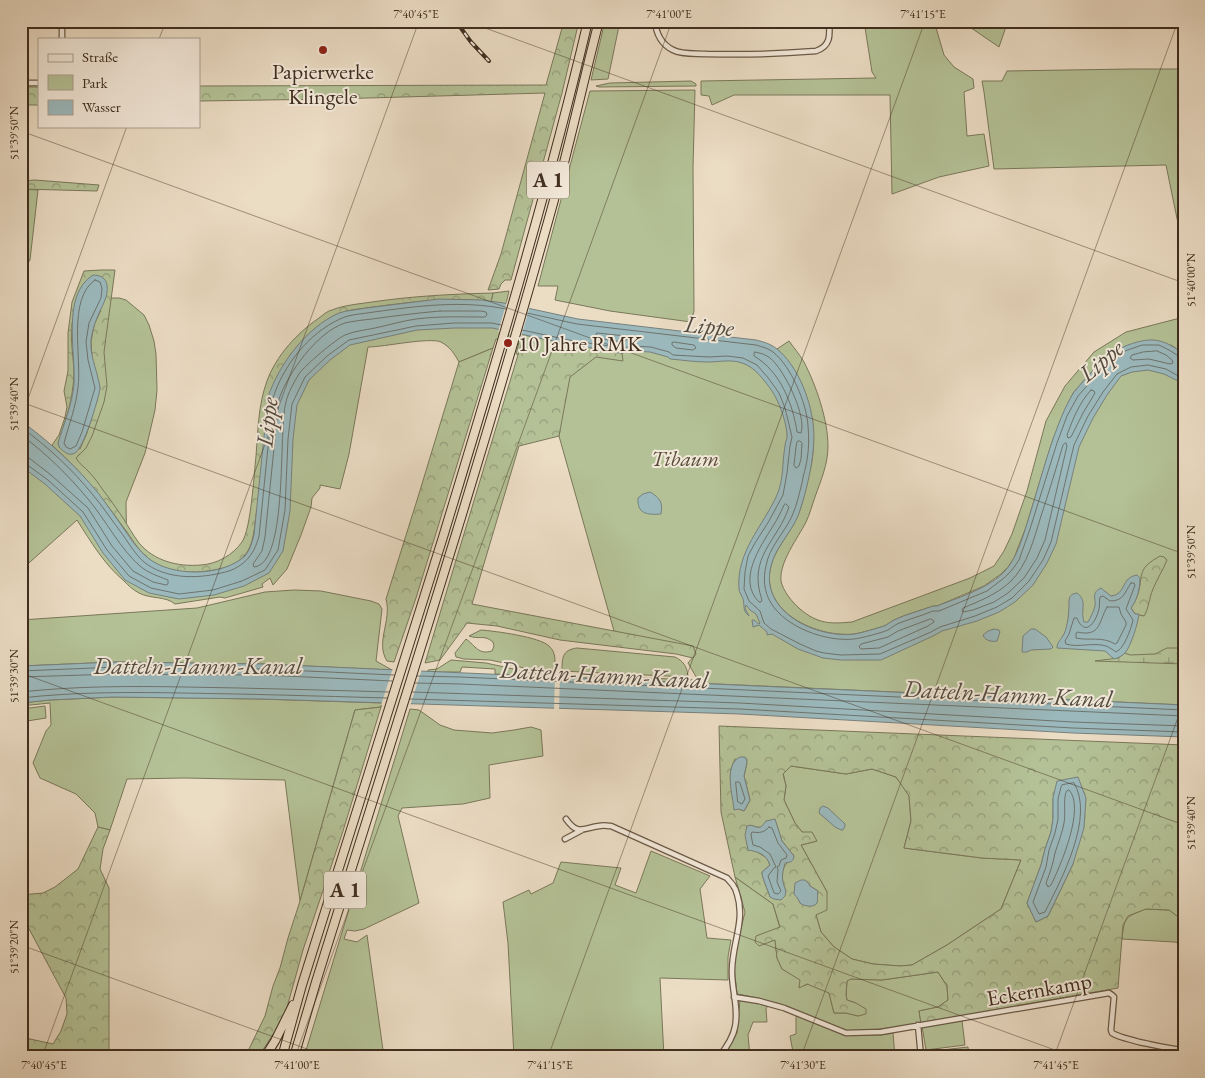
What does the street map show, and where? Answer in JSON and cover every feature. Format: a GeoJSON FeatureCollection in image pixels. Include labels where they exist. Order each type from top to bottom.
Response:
{"type":"FeatureCollection","features":[{"type":"Feature","properties":{"kind":"highway","name":"A 1"},"geometry":{"type":"LineString","coordinates":[[282,1057],[302,985],[495,367],[524,267],[588,21]]}},
{"type":"Feature","properties":{"kind":"highway","name":"A 1"},"geometry":{"type":"LineString","coordinates":[[294,1057],[506,369],[559,180],[599,21]]}},
{"type":"Feature","properties":{"kind":"highway"},"geometry":{"type":"LineString","coordinates":[[265,1057],[302,985]]}},
{"type":"Feature","properties":{"kind":"street"},"geometry":{"type":"LineString","coordinates":[[62,21],[62,38]]}},
{"type":"Feature","properties":{"kind":"street"},"geometry":{"type":"LineString","coordinates":[[656,21],[656,30],[659,36],[673,50],[688,53],[738,55],[816,51],[824,47],[828,40],[830,32],[829,21]]}},
{"type":"Feature","properties":{"kind":"street"},"geometry":{"type":"LineString","coordinates":[[21,83],[38,83]]}},
{"type":"Feature","properties":{"kind":"street"},"geometry":{"type":"LineString","coordinates":[[566,819],[575,828],[582,830]]}},
{"type":"Feature","properties":{"kind":"street"},"geometry":{"type":"LineString","coordinates":[[565,839],[582,830],[600,825],[611,826],[726,878],[734,887],[740,907],[740,921],[732,964],[736,1015],[735,1029],[719,1057]]}},
{"type":"Feature","properties":{"kind":"street","name":"Eckernkamp"},"geometry":{"type":"LineString","coordinates":[[918,1026],[1108,993],[1114,998],[1110,1030],[1112,1033],[1124,1038],[1184,1050]]}},
{"type":"Feature","properties":{"kind":"street"},"geometry":{"type":"LineString","coordinates":[[734,997],[784,1008],[846,1032],[881,1032],[918,1026],[921,1057]]}},
{"type":"Feature","properties":{"kind":"green space"},"geometry":{"type":"Polygon","coordinates":[[[564,21],[579,21],[562,93],[511,280],[505,280],[499,289],[488,290],[501,254],[545,93],[200,101],[200,86],[546,85],[564,21]]]}},
{"type":"Feature","properties":{"kind":"green space"},"geometry":{"type":"Polygon","coordinates":[[[605,21],[620,21],[608,79],[591,80],[605,21]]]}},
{"type":"Feature","properties":{"kind":"green space"},"geometry":{"type":"Polygon","coordinates":[[[864,21],[934,21],[944,55],[954,67],[973,79],[974,88],[964,92],[967,136],[984,134],[989,166],[939,177],[892,194],[890,95],[734,95],[712,105],[709,96],[701,95],[701,81],[876,78],[872,72],[864,21]]]}},
{"type":"Feature","properties":{"kind":"green space"},"geometry":{"type":"Polygon","coordinates":[[[961,21],[1008,21],[999,47],[961,21]]]}},
{"type":"Feature","properties":{"kind":"green space"},"geometry":{"type":"Polygon","coordinates":[[[1184,69],[1184,231],[1180,233],[1166,165],[994,169],[982,81],[1002,81],[1007,71],[1184,69]]]}},
{"type":"Feature","properties":{"kind":"green space"},"geometry":{"type":"Polygon","coordinates":[[[691,81],[696,86],[596,86],[610,83],[691,81]]]}},
{"type":"Feature","properties":{"kind":"green space"},"geometry":{"type":"Polygon","coordinates":[[[21,87],[38,87],[38,105],[21,105],[21,87]]]}},
{"type":"Feature","properties":{"kind":"green space"},"geometry":{"type":"Polygon","coordinates":[[[695,90],[693,168],[694,311],[691,322],[610,311],[555,300],[558,286],[538,286],[590,91],[695,90]]]}},
{"type":"Feature","properties":{"kind":"green space"},"geometry":{"type":"Polygon","coordinates":[[[35,180],[99,185],[97,191],[21,189],[21,181],[35,180]]]}},
{"type":"Feature","properties":{"kind":"green space"},"geometry":{"type":"Polygon","coordinates":[[[21,189],[38,190],[30,260],[28,263],[21,262],[21,189]]]}},
{"type":"Feature","properties":{"kind":"green space"},"geometry":{"type":"Polygon","coordinates":[[[115,270],[104,352],[107,386],[104,402],[86,448],[76,458],[96,481],[145,549],[167,562],[184,565],[201,565],[219,561],[234,551],[242,542],[250,514],[259,419],[264,390],[276,363],[288,346],[303,331],[327,312],[347,306],[418,297],[493,293],[491,302],[432,300],[351,310],[329,319],[310,333],[302,341],[248,550],[238,562],[230,566],[210,571],[192,572],[165,568],[149,559],[137,546],[94,488],[52,445],[59,435],[67,407],[64,391],[68,371],[68,333],[72,302],[84,271],[115,270]],[[101,310],[72,323],[74,381],[69,408],[58,444],[80,449],[87,433],[100,388],[92,359],[91,342],[94,325],[101,310]]]}},
{"type":"Feature","properties":{"kind":"green space"},"geometry":{"type":"Polygon","coordinates":[[[509,291],[506,304],[491,302],[493,293],[509,291]]]}},
{"type":"Feature","properties":{"kind":"green space","name":"Tibaum"},"geometry":{"type":"Polygon","coordinates":[[[111,298],[126,300],[144,315],[154,341],[156,354],[157,390],[155,410],[145,453],[126,502],[127,558],[236,576],[296,370],[408,316],[755,354],[799,423],[759,596],[830,645],[998,595],[1114,367],[1184,371],[1184,705],[495,674],[495,669],[462,667],[460,672],[428,672],[428,670],[437,669],[451,660],[486,663],[536,674],[698,680],[688,663],[693,657],[614,631],[559,436],[560,431],[520,355],[516,354],[519,343],[496,339],[493,348],[459,362],[447,346],[435,341],[417,341],[368,347],[349,454],[340,489],[320,485],[320,488],[312,498],[311,507],[287,569],[273,585],[270,578],[262,584],[263,587],[225,598],[220,597],[175,604],[171,601],[143,595],[131,587],[110,567],[77,520],[21,570],[21,466],[24,468],[57,451],[106,301],[111,298]]]}},
{"type":"Feature","properties":{"kind":"green space"},"geometry":{"type":"Polygon","coordinates":[[[1184,317],[1184,354],[1171,345],[1103,359],[1073,393],[1052,442],[1026,527],[1014,558],[1001,574],[984,586],[937,606],[903,616],[884,626],[855,634],[824,632],[794,619],[782,609],[774,597],[770,582],[771,566],[800,510],[812,464],[813,442],[807,401],[801,383],[791,365],[777,349],[789,341],[804,362],[820,403],[826,425],[828,446],[824,472],[810,513],[786,558],[781,581],[791,600],[806,614],[824,622],[844,623],[852,622],[970,578],[994,566],[1012,534],[1027,491],[1046,421],[1065,386],[1094,352],[1126,332],[1184,317]]]}},
{"type":"Feature","properties":{"kind":"green space"},"geometry":{"type":"Polygon","coordinates":[[[524,335],[622,353],[623,361],[596,357],[570,377],[559,436],[519,446],[472,604],[693,646],[696,654],[693,658],[676,654],[560,640],[497,626],[467,623],[440,660],[425,663],[524,335]]]}},
{"type":"Feature","properties":{"kind":"green space"},"geometry":{"type":"Polygon","coordinates":[[[493,348],[416,598],[394,662],[387,661],[383,646],[387,615],[386,599],[459,362],[493,348]]]}},
{"type":"Feature","properties":{"kind":"green space"},"geometry":{"type":"Polygon","coordinates":[[[1160,556],[1167,560],[1153,589],[1146,613],[1144,616],[1135,614],[1131,608],[1138,594],[1143,571],[1160,556]]]}},
{"type":"Feature","properties":{"kind":"green space"},"geometry":{"type":"Polygon","coordinates":[[[321,591],[379,604],[382,609],[376,661],[392,670],[263,664],[116,662],[21,666],[21,620],[197,608],[265,592],[321,591]]]}},
{"type":"Feature","properties":{"kind":"green space"},"geometry":{"type":"Polygon","coordinates":[[[481,630],[517,635],[544,643],[552,649],[555,658],[554,672],[524,668],[490,660],[456,657],[455,653],[466,639],[480,651],[492,651],[494,646],[490,640],[469,636],[481,630]]]}},
{"type":"Feature","properties":{"kind":"green space"},"geometry":{"type":"Polygon","coordinates":[[[577,648],[675,657],[684,664],[688,676],[562,671],[564,655],[568,651],[577,648]]]}},
{"type":"Feature","properties":{"kind":"green space"},"geometry":{"type":"Polygon","coordinates":[[[1167,648],[1184,648],[1184,664],[1095,661],[1118,658],[1125,653],[1130,655],[1155,654],[1167,648]]]}},
{"type":"Feature","properties":{"kind":"green space"},"geometry":{"type":"Polygon","coordinates":[[[113,697],[382,703],[381,707],[355,710],[300,901],[285,780],[127,779],[110,830],[98,827],[95,813],[76,794],[40,778],[33,763],[46,731],[51,725],[50,703],[21,706],[21,703],[113,697]]]}},
{"type":"Feature","properties":{"kind":"green space"},"geometry":{"type":"Polygon","coordinates":[[[45,706],[46,718],[21,722],[21,709],[45,706]]]}},
{"type":"Feature","properties":{"kind":"green space"},"geometry":{"type":"Polygon","coordinates":[[[381,707],[343,831],[303,950],[284,1018],[258,1057],[242,1057],[248,1051],[265,1016],[355,710],[381,707]]]}},
{"type":"Feature","properties":{"kind":"green space"},"geometry":{"type":"Polygon","coordinates":[[[410,709],[419,710],[440,725],[454,730],[492,733],[531,727],[541,730],[543,756],[489,765],[490,798],[463,804],[402,808],[398,816],[419,903],[364,929],[347,930],[344,939],[357,942],[367,935],[384,1057],[304,1057],[410,709]]]}},
{"type":"Feature","properties":{"kind":"green space"},"geometry":{"type":"Polygon","coordinates":[[[719,726],[1184,745],[1184,915],[1177,916],[1169,910],[1146,909],[1128,916],[1123,925],[1118,988],[921,1023],[919,1011],[938,1007],[948,1000],[947,986],[938,972],[882,980],[851,979],[847,981],[847,1000],[866,1009],[866,1014],[858,1016],[834,1013],[829,993],[807,984],[799,988],[800,980],[782,969],[777,958],[775,940],[759,946],[755,942],[756,936],[780,927],[773,904],[735,877],[721,812],[719,726]],[[735,759],[730,778],[732,790],[739,809],[744,811],[750,800],[744,776],[747,763],[735,759]],[[791,766],[783,774],[786,786],[784,800],[795,823],[802,832],[812,832],[817,841],[801,845],[827,892],[827,910],[816,915],[821,932],[834,947],[852,959],[873,964],[912,965],[947,945],[1001,909],[1021,860],[982,858],[904,848],[911,821],[909,796],[896,777],[872,769],[846,774],[791,766]],[[1053,798],[1053,819],[1041,865],[1027,903],[1036,922],[1048,916],[1073,864],[1053,798]],[[775,820],[765,826],[750,825],[757,852],[767,858],[770,865],[762,872],[770,897],[786,891],[782,880],[782,872],[786,864],[794,856],[782,841],[775,820]],[[806,882],[795,889],[795,894],[800,903],[810,906],[817,899],[818,891],[806,882]]]}},
{"type":"Feature","properties":{"kind":"green space"},"geometry":{"type":"Polygon","coordinates":[[[791,766],[846,774],[872,769],[896,777],[909,795],[911,821],[904,848],[982,858],[1021,860],[1001,909],[947,945],[912,965],[873,964],[852,959],[834,947],[821,932],[816,915],[827,892],[801,845],[817,841],[802,832],[795,823],[784,800],[786,786],[783,773],[791,766]]]}},
{"type":"Feature","properties":{"kind":"green space"},"geometry":{"type":"Polygon","coordinates":[[[98,827],[110,830],[103,849],[100,869],[109,888],[109,1057],[21,1057],[21,1037],[53,1044],[61,1031],[67,1014],[66,998],[21,916],[21,895],[43,893],[55,887],[78,869],[98,827]]]}},
{"type":"Feature","properties":{"kind":"green space"},"geometry":{"type":"Polygon","coordinates":[[[651,851],[710,876],[700,889],[707,938],[731,940],[728,957],[728,980],[660,978],[664,1057],[514,1057],[508,943],[503,902],[529,890],[531,894],[553,883],[561,862],[621,868],[615,885],[636,893],[651,851]]]}},
{"type":"Feature","properties":{"kind":"green space"},"geometry":{"type":"Polygon","coordinates":[[[735,877],[773,904],[780,928],[757,936],[775,939],[777,958],[782,969],[801,980],[799,987],[822,980],[829,993],[834,1013],[858,1016],[856,1003],[847,1000],[847,981],[850,979],[882,980],[938,972],[947,986],[948,1000],[938,1007],[919,1011],[921,1023],[881,1029],[846,1031],[781,1004],[738,994],[734,968],[735,953],[745,912],[735,877]]]}},
{"type":"Feature","properties":{"kind":"green space"},"geometry":{"type":"Polygon","coordinates":[[[1145,909],[1169,910],[1177,915],[1184,915],[1184,944],[1122,939],[1127,919],[1145,909]]]}},
{"type":"Feature","properties":{"kind":"green space"},"geometry":{"type":"Polygon","coordinates":[[[740,1000],[768,1005],[766,1009],[767,1022],[753,1022],[748,1035],[750,1056],[752,1057],[721,1057],[737,1033],[740,1000]]]}},
{"type":"Feature","properties":{"kind":"green space"},"geometry":{"type":"Polygon","coordinates":[[[796,1014],[847,1035],[893,1033],[895,1057],[785,1057],[784,1054],[793,1052],[790,1036],[796,1034],[796,1014]]]}},
{"type":"Feature","properties":{"kind":"green space"},"geometry":{"type":"Polygon","coordinates":[[[962,1021],[965,1045],[926,1050],[922,1026],[962,1021]]]}},
{"type":"Feature","properties":{"kind":"green space"},"geometry":{"type":"Polygon","coordinates":[[[968,1047],[969,1057],[925,1057],[924,1052],[968,1047]]]}},
{"type":"Feature","properties":{"kind":"water"},"geometry":{"type":"Polygon","coordinates":[[[93,275],[104,279],[107,289],[106,298],[95,323],[91,340],[100,389],[94,413],[79,449],[71,454],[62,450],[58,443],[70,407],[74,384],[73,310],[83,284],[93,275]]]}},
{"type":"Feature","properties":{"kind":"water","name":"Lippe"},"geometry":{"type":"Polygon","coordinates":[[[439,299],[482,300],[578,319],[756,340],[767,343],[777,349],[791,364],[806,393],[813,423],[814,445],[808,482],[798,516],[773,559],[770,582],[774,597],[782,609],[794,619],[824,632],[840,634],[855,634],[884,626],[903,616],[937,606],[976,591],[1003,573],[1013,561],[1021,542],[1051,446],[1068,403],[1083,381],[1111,354],[1122,347],[1137,342],[1157,340],[1164,342],[1184,354],[1184,387],[1178,381],[1164,374],[1148,370],[1132,372],[1121,376],[1093,418],[1079,447],[1056,544],[1033,585],[1015,602],[999,612],[977,621],[942,631],[881,660],[823,658],[798,649],[772,634],[767,635],[767,632],[759,625],[753,627],[752,620],[760,623],[756,614],[746,605],[745,608],[749,616],[745,612],[743,599],[739,591],[739,576],[742,563],[746,551],[777,495],[782,477],[787,433],[782,414],[772,391],[755,371],[747,365],[738,362],[703,362],[670,359],[650,352],[633,351],[622,353],[492,328],[417,330],[350,345],[330,360],[309,380],[297,405],[293,439],[290,511],[283,551],[269,573],[244,586],[214,595],[179,599],[149,593],[125,580],[103,553],[80,516],[45,484],[21,466],[21,421],[72,464],[99,494],[136,546],[148,558],[170,569],[183,571],[210,571],[223,568],[245,556],[252,544],[268,397],[279,372],[296,348],[316,327],[339,313],[439,299]]]}},
{"type":"Feature","properties":{"kind":"water"},"geometry":{"type":"Polygon","coordinates":[[[650,492],[660,501],[662,506],[661,514],[647,514],[639,507],[638,498],[650,492]]]}},
{"type":"Feature","properties":{"kind":"water"},"geometry":{"type":"Polygon","coordinates":[[[1137,575],[1140,578],[1139,590],[1131,608],[1135,614],[1139,614],[1132,640],[1124,654],[1114,659],[1105,651],[1057,648],[1066,629],[1069,600],[1072,595],[1077,593],[1082,599],[1084,622],[1088,622],[1094,608],[1095,594],[1098,590],[1101,588],[1111,596],[1116,595],[1128,579],[1137,575]]]}},
{"type":"Feature","properties":{"kind":"water"},"geometry":{"type":"Polygon","coordinates":[[[994,629],[1000,632],[997,641],[985,639],[983,635],[994,629]]]}},
{"type":"Feature","properties":{"kind":"water"},"geometry":{"type":"Polygon","coordinates":[[[1031,629],[1035,629],[1046,637],[1053,647],[1051,649],[1022,652],[1023,636],[1031,629]]]}},
{"type":"Feature","properties":{"kind":"water","name":"Datteln-Hamm-Kanal"},"geometry":{"type":"Polygon","coordinates":[[[116,662],[263,664],[1184,705],[1184,737],[1073,733],[740,714],[261,699],[113,697],[21,703],[21,666],[116,662]]]}},
{"type":"Feature","properties":{"kind":"water"},"geometry":{"type":"Polygon","coordinates":[[[740,757],[745,757],[747,762],[744,776],[750,800],[744,811],[734,810],[730,781],[732,767],[740,757]]]}},
{"type":"Feature","properties":{"kind":"water"},"geometry":{"type":"Polygon","coordinates":[[[1078,777],[1086,798],[1084,828],[1073,864],[1048,916],[1036,922],[1027,903],[1051,832],[1053,798],[1057,781],[1078,777]]]}},
{"type":"Feature","properties":{"kind":"water"},"geometry":{"type":"Polygon","coordinates":[[[823,806],[828,808],[845,824],[843,830],[835,827],[819,813],[820,808],[823,806]]]}},
{"type":"Feature","properties":{"kind":"water"},"geometry":{"type":"Polygon","coordinates":[[[775,819],[782,841],[794,856],[791,861],[785,863],[782,877],[786,891],[785,896],[781,900],[770,897],[762,872],[770,865],[762,854],[748,850],[745,835],[747,826],[759,828],[766,821],[775,819]]]}},
{"type":"Feature","properties":{"kind":"water"},"geometry":{"type":"Polygon","coordinates":[[[805,880],[818,891],[816,905],[801,904],[794,894],[795,883],[805,880]]]}},
{"type":"Feature","properties":{"kind":"pier"},"geometry":{"type":"Polygon","coordinates":[[[507,301],[530,306],[521,337],[498,332],[507,301]]]}},
{"type":"Feature","properties":{"kind":"pier"},"geometry":{"type":"Polygon","coordinates":[[[393,668],[422,669],[410,706],[381,705],[393,668]]]}},
{"type":"Feature","properties":{"kind":"pier"},"geometry":{"type":"Polygon","coordinates":[[[555,674],[560,674],[559,711],[554,711],[555,674]]]}},
{"type":"Feature","properties":{"kind":"railway"},"geometry":{"type":"LineString","coordinates":[[458,24],[471,42],[489,61]]}},
{"type":"Feature","properties":{"kind":"place","name":"Papierwerke Klingele"},"geometry":{"type":"Point","coordinates":[323,50]}},
{"type":"Feature","properties":{"kind":"place","name":"10 Jahre RMK"},"geometry":{"type":"Point","coordinates":[508,343]}}]}
